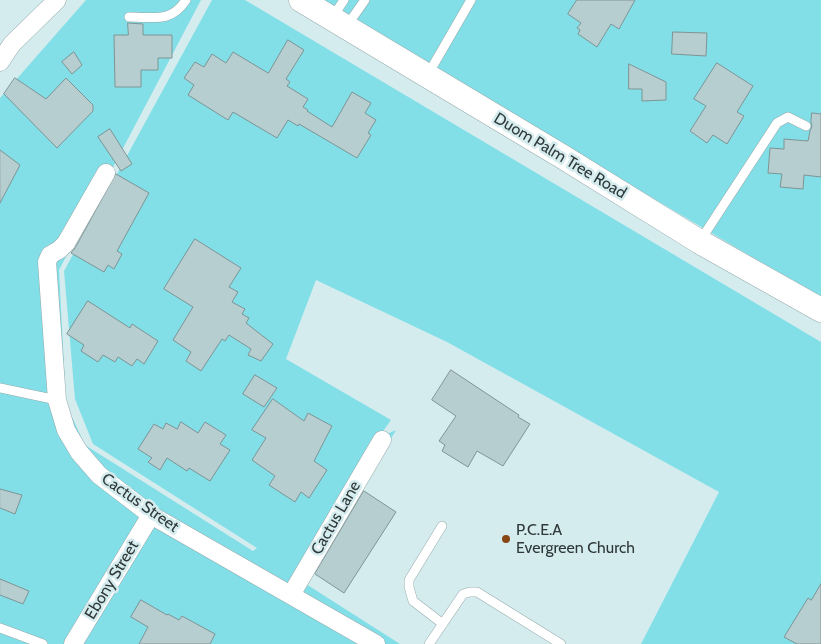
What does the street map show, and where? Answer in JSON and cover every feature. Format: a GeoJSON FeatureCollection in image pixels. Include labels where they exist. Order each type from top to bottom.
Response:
{"type":"FeatureCollection","features":[{"type":"Feature","properties":{"kind":"street"},"geometry":{"type":"LineString","coordinates":[[0,62],[12,44],[58,0]]}},
{"type":"Feature","properties":{"kind":"street","name":"Duom Palm Tree Road"},"geometry":{"type":"LineString","coordinates":[[300,0],[341,15],[427,76],[700,242],[821,310]]}},
{"type":"Feature","properties":{"kind":"street","name":"Cactus Street"},"geometry":{"type":"LineString","coordinates":[[106,173],[66,243],[50,255],[47,262],[57,400],[66,430],[79,452],[99,475],[151,515],[376,644]]}},
{"type":"Feature","properties":{"kind":"street","name":"Cactus Lane"},"geometry":{"type":"LineString","coordinates":[[291,595],[382,440]]}},
{"type":"Feature","properties":{"kind":"street","name":"Ebony Street"},"geometry":{"type":"LineString","coordinates":[[73,644],[151,515]]}},
{"type":"Feature","properties":{"kind":"lane"},"geometry":{"type":"LineString","coordinates":[[129,17],[168,16],[180,10],[186,0]]}},
{"type":"Feature","properties":{"kind":"lane"},"geometry":{"type":"LineString","coordinates":[[341,15],[365,0]]}},
{"type":"Feature","properties":{"kind":"lane"},"geometry":{"type":"LineString","coordinates":[[427,76],[471,0]]}},
{"type":"Feature","properties":{"kind":"lane"},"geometry":{"type":"LineString","coordinates":[[700,242],[777,123],[788,117],[806,126]]}},
{"type":"Feature","properties":{"kind":"lane"},"geometry":{"type":"LineString","coordinates":[[0,388],[57,400]]}},
{"type":"Feature","properties":{"kind":"lane"},"geometry":{"type":"LineString","coordinates":[[442,526],[409,580],[409,587],[413,601],[443,624]]}},
{"type":"Feature","properties":{"kind":"lane"},"geometry":{"type":"LineString","coordinates":[[429,644],[463,594],[470,592],[477,592],[561,644]]}},
{"type":"Feature","properties":{"kind":"lane"},"geometry":{"type":"LineString","coordinates":[[0,628],[43,644]]}},
{"type":"Feature","properties":{"kind":"shaded area"},"geometry":{"type":"Polygon","coordinates":[[[86,0],[201,0],[59,270],[66,404],[85,445],[253,551],[257,548],[93,444],[75,399],[64,271],[212,0],[245,0],[821,342],[821,644],[641,644],[719,492],[447,342],[316,280],[286,359],[391,420],[378,438],[396,430],[306,584],[400,644],[0,644],[0,98],[86,0]]]}},
{"type":"Feature","properties":{"kind":"shaded area"},"geometry":{"type":"Polygon","coordinates":[[[319,0],[821,0],[821,298],[319,0]]]}},
{"type":"Feature","properties":{"kind":"building"},"geometry":{"type":"Polygon","coordinates":[[[577,0],[635,0],[619,29],[611,24],[597,47],[578,34],[580,30],[577,28],[581,23],[568,14],[577,0]]]}},
{"type":"Feature","properties":{"kind":"building"},"geometry":{"type":"Polygon","coordinates":[[[128,23],[143,24],[143,35],[172,35],[172,58],[158,58],[158,70],[141,70],[141,87],[115,87],[114,35],[128,35],[128,23]]]}},
{"type":"Feature","properties":{"kind":"building"},"geometry":{"type":"Polygon","coordinates":[[[673,32],[707,33],[706,56],[672,54],[673,32]]]}},
{"type":"Feature","properties":{"kind":"building"},"geometry":{"type":"Polygon","coordinates":[[[288,40],[304,50],[286,79],[290,82],[287,86],[308,99],[303,107],[307,111],[332,127],[352,92],[371,103],[365,113],[376,120],[368,133],[371,135],[357,158],[299,124],[298,126],[288,120],[277,138],[233,112],[228,120],[188,95],[194,85],[184,78],[195,62],[204,67],[212,54],[226,63],[233,52],[268,73],[288,40]]]}},
{"type":"Feature","properties":{"kind":"building"},"geometry":{"type":"Polygon","coordinates":[[[74,52],[82,65],[72,74],[62,62],[74,52]]]}},
{"type":"Feature","properties":{"kind":"building"},"geometry":{"type":"Polygon","coordinates":[[[717,63],[753,86],[737,112],[744,116],[727,144],[713,135],[707,143],[690,131],[706,106],[694,99],[717,63]]]}},
{"type":"Feature","properties":{"kind":"building"},"geometry":{"type":"Polygon","coordinates":[[[629,64],[666,82],[666,100],[642,101],[642,89],[629,89],[629,64]]]}},
{"type":"Feature","properties":{"kind":"building"},"geometry":{"type":"Polygon","coordinates":[[[15,78],[46,99],[66,78],[93,105],[93,111],[57,148],[4,94],[15,78]]]}},
{"type":"Feature","properties":{"kind":"building"},"geometry":{"type":"Polygon","coordinates":[[[812,113],[821,114],[821,177],[804,175],[803,189],[780,187],[782,174],[768,173],[770,148],[784,149],[784,139],[808,141],[812,126],[812,113]]]}},
{"type":"Feature","properties":{"kind":"building"},"geometry":{"type":"Polygon","coordinates":[[[110,129],[132,164],[121,171],[98,137],[110,129]]]}},
{"type":"Feature","properties":{"kind":"building"},"geometry":{"type":"Polygon","coordinates":[[[0,150],[20,165],[0,203],[0,150]]]}},
{"type":"Feature","properties":{"kind":"building"},"geometry":{"type":"Polygon","coordinates":[[[116,174],[149,193],[117,251],[122,254],[114,269],[108,265],[104,272],[71,253],[116,174]]]}},
{"type":"Feature","properties":{"kind":"building"},"geometry":{"type":"Polygon","coordinates":[[[195,239],[241,268],[229,287],[238,292],[232,302],[245,309],[242,314],[249,318],[246,323],[273,344],[261,361],[248,355],[251,349],[229,335],[225,341],[222,339],[201,371],[186,361],[191,352],[173,340],[193,307],[164,289],[195,239]]]}},
{"type":"Feature","properties":{"kind":"building"},"geometry":{"type":"Polygon","coordinates":[[[88,301],[130,328],[132,324],[158,341],[144,364],[137,359],[132,366],[118,357],[115,362],[103,355],[98,362],[81,351],[84,345],[67,334],[88,301]]]}},
{"type":"Feature","properties":{"kind":"building"},"geometry":{"type":"Polygon","coordinates":[[[451,370],[530,424],[503,466],[477,451],[468,467],[442,451],[445,445],[439,441],[456,416],[432,400],[451,370]]]}},
{"type":"Feature","properties":{"kind":"building"},"geometry":{"type":"Polygon","coordinates":[[[255,375],[277,388],[264,407],[243,394],[255,375]]]}},
{"type":"Feature","properties":{"kind":"building"},"geometry":{"type":"Polygon","coordinates":[[[273,399],[304,421],[308,413],[332,426],[314,461],[327,470],[309,498],[301,492],[295,502],[269,485],[275,476],[252,460],[266,438],[252,430],[273,399]]]}},
{"type":"Feature","properties":{"kind":"building"},"geometry":{"type":"Polygon","coordinates":[[[181,422],[198,433],[205,422],[226,435],[220,444],[230,450],[210,481],[189,468],[187,471],[167,458],[160,470],[148,462],[152,458],[138,449],[154,424],[163,429],[166,423],[177,429],[181,422]]]}},
{"type":"Feature","properties":{"kind":"building"},"geometry":{"type":"Polygon","coordinates":[[[0,489],[22,495],[15,514],[0,508],[0,489]]]}},
{"type":"Feature","properties":{"kind":"building"},"geometry":{"type":"Polygon","coordinates":[[[364,491],[396,512],[344,593],[315,574],[364,491]]]}},
{"type":"Feature","properties":{"kind":"building"},"geometry":{"type":"Polygon","coordinates":[[[0,579],[29,591],[23,604],[0,595],[0,579]]]}},
{"type":"Feature","properties":{"kind":"building"},"geometry":{"type":"Polygon","coordinates":[[[821,584],[821,644],[797,644],[784,637],[808,598],[811,600],[821,584]]]}},
{"type":"Feature","properties":{"kind":"building"},"geometry":{"type":"Polygon","coordinates":[[[141,600],[167,615],[179,620],[182,616],[215,634],[210,644],[139,644],[148,627],[131,617],[141,600]]]}},
{"type":"Feature","properties":{"kind":"place","name":"P.C.E.A Evergreen Church"},"geometry":{"type":"Point","coordinates":[506,539]}}]}
